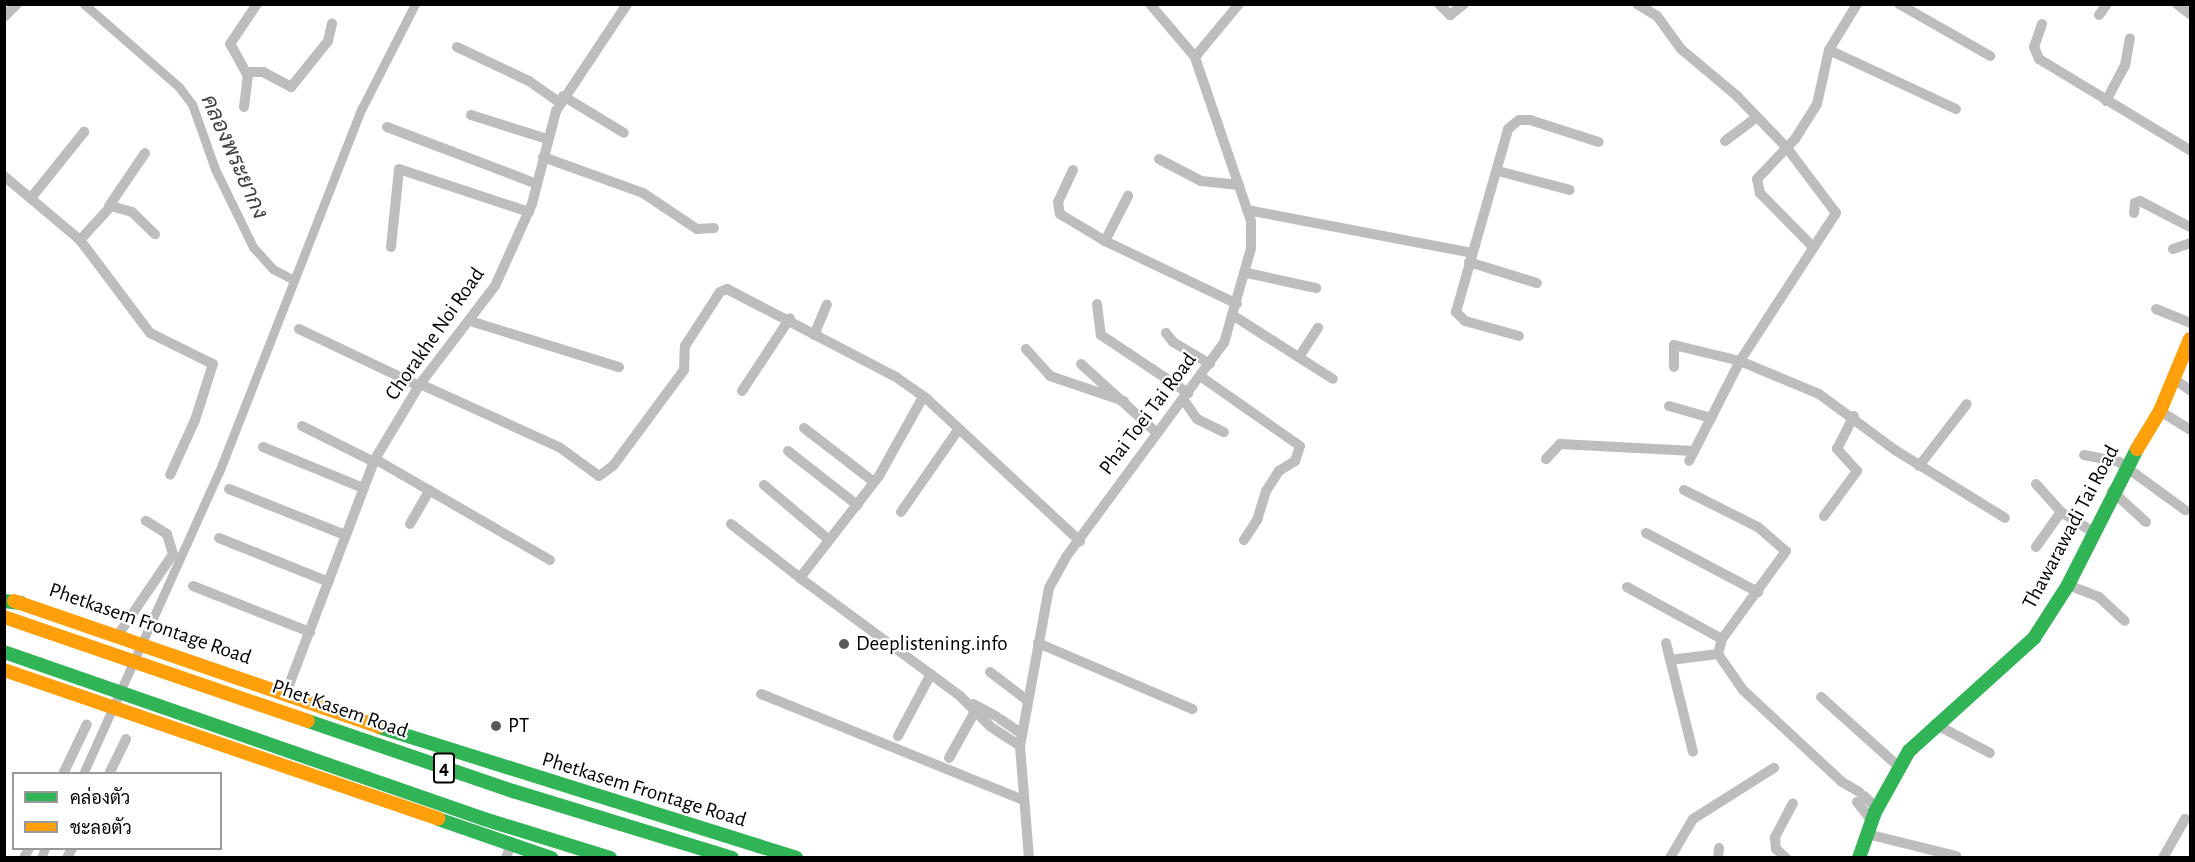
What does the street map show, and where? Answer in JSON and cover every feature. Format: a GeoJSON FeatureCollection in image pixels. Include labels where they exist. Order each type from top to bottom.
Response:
{"type":"FeatureCollection","features":[{"type":"Feature","properties":{"kind":"main road","name":"Thawarawadi Tai Road"},"geometry":{"type":"LineString","coordinates":[[1859,858],[1874,814],[1898,766],[1935,724],[2034,638],[2068,585],[2091,531],[2112,491],[2160,411],[2190,339]]}},
{"type":"Feature","properties":{"kind":"main road","name":"Phetkasem Frontage Road"},"geometry":{"type":"LineString","coordinates":[[4,599],[120,636],[528,777],[795,858]]}},
{"type":"Feature","properties":{"kind":"main road","name":"Phet Kasem Road"},"geometry":{"type":"LineString","coordinates":[[4,617],[159,668],[513,791],[732,858]]}},
{"type":"Feature","properties":{"kind":"main road","name":"4"},"geometry":{"type":"LineString","coordinates":[[4,652],[527,832],[610,858]]}},
{"type":"Feature","properties":{"kind":"main road","name":"4"},"geometry":{"type":"LineString","coordinates":[[4,670],[509,851],[551,858]]}},
{"type":"Feature","properties":{"kind":"main road"},"geometry":{"type":"LineString","coordinates":[[527,832],[569,858]]}},
{"type":"Feature","properties":{"kind":"street"},"geometry":{"type":"LineString","coordinates":[[4,17],[17,4]]}},
{"type":"Feature","properties":{"kind":"street"},"geometry":{"type":"LineString","coordinates":[[244,107],[249,88],[246,72],[230,44],[257,4]]}},
{"type":"Feature","properties":{"kind":"street","name":"Chorakhe Noi Road"},"geometry":{"type":"LineString","coordinates":[[286,693],[375,460],[420,385],[495,286],[529,212],[547,139],[562,100],[627,4]]}},
{"type":"Feature","properties":{"kind":"street","name":"Phai Toei Tai Road"},"geometry":{"type":"LineString","coordinates":[[1029,858],[1020,747],[1049,588],[1156,432],[1210,363],[1234,316],[1247,273],[1252,236],[1247,210],[1195,57],[1150,4]]}},
{"type":"Feature","properties":{"kind":"street"},"geometry":{"type":"LineString","coordinates":[[1195,57],[1239,4]]}},
{"type":"Feature","properties":{"kind":"street"},"geometry":{"type":"LineString","coordinates":[[1439,4],[1450,15],[1464,4]]}},
{"type":"Feature","properties":{"kind":"street"},"geometry":{"type":"LineString","coordinates":[[1813,247],[1756,184],[1761,173],[1787,148],[1817,104],[1829,50],[1857,4]]}},
{"type":"Feature","properties":{"kind":"street"},"geometry":{"type":"LineString","coordinates":[[1899,4],[1990,56]]}},
{"type":"Feature","properties":{"kind":"street"},"geometry":{"type":"LineString","coordinates":[[2099,15],[2107,4]]}},
{"type":"Feature","properties":{"kind":"street"},"geometry":{"type":"LineString","coordinates":[[2177,4],[2190,14]]}},
{"type":"Feature","properties":{"kind":"street"},"geometry":{"type":"LineString","coordinates":[[1546,459],[1560,444],[1692,456],[1740,361],[1813,247],[1836,216],[1836,209],[1787,148],[1757,117],[1681,49],[1657,16],[1639,5]]}},
{"type":"Feature","properties":{"kind":"street"},"geometry":{"type":"LineString","coordinates":[[246,72],[263,72],[291,87],[328,41],[332,23]]}},
{"type":"Feature","properties":{"kind":"street"},"geometry":{"type":"LineString","coordinates":[[2042,24],[2034,47],[2039,59],[2190,150]]}},
{"type":"Feature","properties":{"kind":"street"},"geometry":{"type":"LineString","coordinates":[[2106,100],[2125,66],[2130,38]]}},
{"type":"Feature","properties":{"kind":"street"},"geometry":{"type":"LineString","coordinates":[[457,47],[529,81],[624,133]]}},
{"type":"Feature","properties":{"kind":"street"},"geometry":{"type":"LineString","coordinates":[[1829,50],[1956,109]]}},
{"type":"Feature","properties":{"kind":"street"},"geometry":{"type":"LineString","coordinates":[[471,115],[547,139]]}},
{"type":"Feature","properties":{"kind":"street"},"geometry":{"type":"LineString","coordinates":[[1725,141],[1757,117]]}},
{"type":"Feature","properties":{"kind":"street"},"geometry":{"type":"LineString","coordinates":[[1519,336],[1459,318],[1457,302],[1498,171],[1508,129],[1519,120],[1599,142]]}},
{"type":"Feature","properties":{"kind":"street"},"geometry":{"type":"LineString","coordinates":[[387,127],[537,184]]}},
{"type":"Feature","properties":{"kind":"street"},"geometry":{"type":"LineString","coordinates":[[30,198],[84,132]]}},
{"type":"Feature","properties":{"kind":"street"},"geometry":{"type":"LineString","coordinates":[[80,240],[109,206],[145,153]]}},
{"type":"Feature","properties":{"kind":"street"},"geometry":{"type":"LineString","coordinates":[[543,157],[643,193],[697,229],[714,228]]}},
{"type":"Feature","properties":{"kind":"street"},"geometry":{"type":"LineString","coordinates":[[1159,159],[1201,181],[1239,185]]}},
{"type":"Feature","properties":{"kind":"street"},"geometry":{"type":"LineString","coordinates":[[390,247],[399,169],[529,212]]}},
{"type":"Feature","properties":{"kind":"street"},"geometry":{"type":"LineString","coordinates":[[1072,170],[1057,210],[1105,242],[1237,304]]}},
{"type":"Feature","properties":{"kind":"street"},"geometry":{"type":"LineString","coordinates":[[1498,171],[1570,190]]}},
{"type":"Feature","properties":{"kind":"street"},"geometry":{"type":"LineString","coordinates":[[4,176],[80,240],[150,333],[213,364],[195,420],[170,475]]}},
{"type":"Feature","properties":{"kind":"street"},"geometry":{"type":"LineString","coordinates":[[1105,242],[1128,196]]}},
{"type":"Feature","properties":{"kind":"street"},"geometry":{"type":"LineString","coordinates":[[2134,213],[2136,201],[2140,201],[2190,227]]}},
{"type":"Feature","properties":{"kind":"street"},"geometry":{"type":"LineString","coordinates":[[109,206],[132,212],[155,234]]}},
{"type":"Feature","properties":{"kind":"street"},"geometry":{"type":"LineString","coordinates":[[1247,210],[1470,257],[1537,283]]}},
{"type":"Feature","properties":{"kind":"street"},"geometry":{"type":"LineString","coordinates":[[2174,249],[2190,243]]}},
{"type":"Feature","properties":{"kind":"street"},"geometry":{"type":"LineString","coordinates":[[1247,273],[1316,288]]}},
{"type":"Feature","properties":{"kind":"street"},"geometry":{"type":"LineString","coordinates":[[299,329],[559,447],[599,476],[613,466],[684,370],[685,346],[723,289],[790,318],[813,335],[871,363],[923,397],[1080,541]]}},
{"type":"Feature","properties":{"kind":"street"},"geometry":{"type":"LineString","coordinates":[[1097,304],[1101,335],[1185,396],[1197,419],[1224,432]]}},
{"type":"Feature","properties":{"kind":"street"},"geometry":{"type":"LineString","coordinates":[[813,335],[827,305]]}},
{"type":"Feature","properties":{"kind":"street"},"geometry":{"type":"LineString","coordinates":[[2156,309],[2190,323]]}},
{"type":"Feature","properties":{"kind":"street"},"geometry":{"type":"LineString","coordinates":[[1234,316],[1333,379]]}},
{"type":"Feature","properties":{"kind":"street"},"geometry":{"type":"LineString","coordinates":[[742,391],[790,318]]}},
{"type":"Feature","properties":{"kind":"street"},"geometry":{"type":"LineString","coordinates":[[470,321],[619,367]]}},
{"type":"Feature","properties":{"kind":"street"},"geometry":{"type":"LineString","coordinates":[[1299,357],[1318,328]]}},
{"type":"Feature","properties":{"kind":"street"},"geometry":{"type":"LineString","coordinates":[[1166,333],[1173,342],[1210,363]]}},
{"type":"Feature","properties":{"kind":"street"},"geometry":{"type":"LineString","coordinates":[[1674,367],[1674,345],[1740,361],[1819,394],[1854,416],[1919,466],[2005,518]]}},
{"type":"Feature","properties":{"kind":"street"},"geometry":{"type":"LineString","coordinates":[[1026,349],[1050,376],[1124,400]]}},
{"type":"Feature","properties":{"kind":"street"},"geometry":{"type":"LineString","coordinates":[[1082,364],[1124,400],[1156,432]]}},
{"type":"Feature","properties":{"kind":"street"},"geometry":{"type":"LineString","coordinates":[[1200,376],[1300,446],[1295,461],[1279,471],[1266,491],[1257,520],[1244,540]]}},
{"type":"Feature","properties":{"kind":"street"},"geometry":{"type":"LineString","coordinates":[[2174,379],[2190,390]]}},
{"type":"Feature","properties":{"kind":"street"},"geometry":{"type":"LineString","coordinates":[[800,578],[874,482],[923,397]]}},
{"type":"Feature","properties":{"kind":"street"},"geometry":{"type":"LineString","coordinates":[[1919,466],[1967,404]]}},
{"type":"Feature","properties":{"kind":"street"},"geometry":{"type":"LineString","coordinates":[[1669,405],[1711,418]]}},
{"type":"Feature","properties":{"kind":"street"},"geometry":{"type":"LineString","coordinates":[[2160,411],[2190,430]]}},
{"type":"Feature","properties":{"kind":"street"},"geometry":{"type":"LineString","coordinates":[[1824,516],[1857,471],[1837,449],[1854,416]]}},
{"type":"Feature","properties":{"kind":"street"},"geometry":{"type":"LineString","coordinates":[[302,426],[375,460],[550,560]]}},
{"type":"Feature","properties":{"kind":"street"},"geometry":{"type":"LineString","coordinates":[[804,428],[874,482]]}},
{"type":"Feature","properties":{"kind":"street"},"geometry":{"type":"LineString","coordinates":[[901,512],[958,430]]}},
{"type":"Feature","properties":{"kind":"street"},"geometry":{"type":"LineString","coordinates":[[263,447],[363,488]]}},
{"type":"Feature","properties":{"kind":"street"},"geometry":{"type":"LineString","coordinates":[[788,451],[857,505]]}},
{"type":"Feature","properties":{"kind":"street"},"geometry":{"type":"LineString","coordinates":[[2084,455],[2127,467],[2185,510]]}},
{"type":"Feature","properties":{"kind":"street"},"geometry":{"type":"LineString","coordinates":[[2036,484],[2061,513],[2091,531]]}},
{"type":"Feature","properties":{"kind":"street"},"geometry":{"type":"LineString","coordinates":[[764,485],[829,540]]}},
{"type":"Feature","properties":{"kind":"street"},"geometry":{"type":"LineString","coordinates":[[229,489],[345,535]]}},
{"type":"Feature","properties":{"kind":"street"},"geometry":{"type":"LineString","coordinates":[[411,524],[429,490]]}},
{"type":"Feature","properties":{"kind":"street"},"geometry":{"type":"LineString","coordinates":[[1684,490],[1758,527],[1786,551],[1722,639],[1718,654],[1743,690],[1859,797],[1874,814]]}},
{"type":"Feature","properties":{"kind":"street"},"geometry":{"type":"LineString","coordinates":[[2112,491],[2146,522]]}},
{"type":"Feature","properties":{"kind":"street"},"geometry":{"type":"LineString","coordinates":[[2036,547],[2061,513]]}},
{"type":"Feature","properties":{"kind":"street"},"geometry":{"type":"LineString","coordinates":[[120,636],[173,554],[167,534],[146,521]]}},
{"type":"Feature","properties":{"kind":"street"},"geometry":{"type":"LineString","coordinates":[[731,524],[995,723],[1020,747]]}},
{"type":"Feature","properties":{"kind":"street"},"geometry":{"type":"LineString","coordinates":[[1646,533],[1758,592]]}},
{"type":"Feature","properties":{"kind":"street"},"geometry":{"type":"LineString","coordinates":[[219,538],[329,582]]}},
{"type":"Feature","properties":{"kind":"street"},"geometry":{"type":"LineString","coordinates":[[2068,585],[2099,597],[2125,621]]}},
{"type":"Feature","properties":{"kind":"street"},"geometry":{"type":"LineString","coordinates":[[193,586],[310,632]]}},
{"type":"Feature","properties":{"kind":"street"},"geometry":{"type":"LineString","coordinates":[[1627,586],[1722,639]]}},
{"type":"Feature","properties":{"kind":"street"},"geometry":{"type":"LineString","coordinates":[[1038,643],[1192,709]]}},
{"type":"Feature","properties":{"kind":"street"},"geometry":{"type":"LineString","coordinates":[[1666,643],[1693,752]]}},
{"type":"Feature","properties":{"kind":"street"},"geometry":{"type":"LineString","coordinates":[[1670,660],[1718,654]]}},
{"type":"Feature","properties":{"kind":"street"},"geometry":{"type":"LineString","coordinates":[[990,672],[1028,701]]}},
{"type":"Feature","properties":{"kind":"street"},"geometry":{"type":"LineString","coordinates":[[898,736],[931,674]]}},
{"type":"Feature","properties":{"kind":"street"},"geometry":{"type":"LineString","coordinates":[[761,694],[1023,800]]}},
{"type":"Feature","properties":{"kind":"street"},"geometry":{"type":"LineString","coordinates":[[1821,697],[1898,766]]}},
{"type":"Feature","properties":{"kind":"street"},"geometry":{"type":"LineString","coordinates":[[949,758],[974,707]]}},
{"type":"Feature","properties":{"kind":"street"},"geometry":{"type":"LineString","coordinates":[[995,723],[1022,734]]}},
{"type":"Feature","properties":{"kind":"street"},"geometry":{"type":"LineString","coordinates":[[64,772],[87,724]]}},
{"type":"Feature","properties":{"kind":"street"},"geometry":{"type":"LineString","coordinates":[[1935,724],[1990,753]]}},
{"type":"Feature","properties":{"kind":"street"},"geometry":{"type":"LineString","coordinates":[[110,772],[126,739]]}},
{"type":"Feature","properties":{"kind":"street"},"geometry":{"type":"LineString","coordinates":[[1670,858],[1693,819],[1774,768]]}},
{"type":"Feature","properties":{"kind":"street"},"geometry":{"type":"LineString","coordinates":[[1786,858],[1776,849],[1775,837],[1779,822],[1793,803]]}},
{"type":"Feature","properties":{"kind":"street"},"geometry":{"type":"LineString","coordinates":[[2163,858],[2185,819]]}},
{"type":"Feature","properties":{"kind":"street"},"geometry":{"type":"LineString","coordinates":[[1867,834],[1956,856]]}},
{"type":"Feature","properties":{"kind":"waterway","name":"คลองพระยากง"},"geometry":{"type":"LineString","coordinates":[[84,4],[179,87],[192,104],[215,169],[253,247],[273,269],[292,279]]}},
{"type":"Feature","properties":{"kind":"waterway"},"geometry":{"type":"LineString","coordinates":[[84,772],[219,472],[362,108],[415,4]]}},
{"type":"Feature","properties":{"kind":"waterway"},"geometry":{"type":"LineString","coordinates":[[41,858],[44,850]]}},
{"type":"Feature","properties":{"kind":"traffic: fast"},"geometry":{"type":"LineString","coordinates":[[1859,858],[1875,812],[1909,751],[2034,638],[2068,585],[2137,449]]}},
{"type":"Feature","properties":{"kind":"traffic: fast"},"geometry":{"type":"LineString","coordinates":[[4,601],[21,603]]}},
{"type":"Feature","properties":{"kind":"traffic: fast"},"geometry":{"type":"LineString","coordinates":[[4,652],[484,819],[610,858]]}},
{"type":"Feature","properties":{"kind":"traffic: fast"},"geometry":{"type":"LineString","coordinates":[[308,721],[513,791],[732,858]]}},
{"type":"Feature","properties":{"kind":"traffic: fast"},"geometry":{"type":"LineString","coordinates":[[379,727],[796,858]]}},
{"type":"Feature","properties":{"kind":"traffic: fast"},"geometry":{"type":"LineString","coordinates":[[438,819],[551,858]]}},
{"type":"Feature","properties":{"kind":"traffic: slow"},"geometry":{"type":"LineString","coordinates":[[2137,449],[2160,411],[2190,339]]}},
{"type":"Feature","properties":{"kind":"traffic: slow"},"geometry":{"type":"LineString","coordinates":[[14,601],[379,727]]}},
{"type":"Feature","properties":{"kind":"traffic: slow"},"geometry":{"type":"LineString","coordinates":[[4,617],[308,721]]}},
{"type":"Feature","properties":{"kind":"traffic: slow"},"geometry":{"type":"LineString","coordinates":[[4,670],[438,819]]}},
{"type":"Feature","properties":{"kind":"place","name":"Deeplistening.info"},"geometry":{"type":"Point","coordinates":[844,644]}},
{"type":"Feature","properties":{"kind":"place","name":"PT"},"geometry":{"type":"Point","coordinates":[496,726]}}]}
